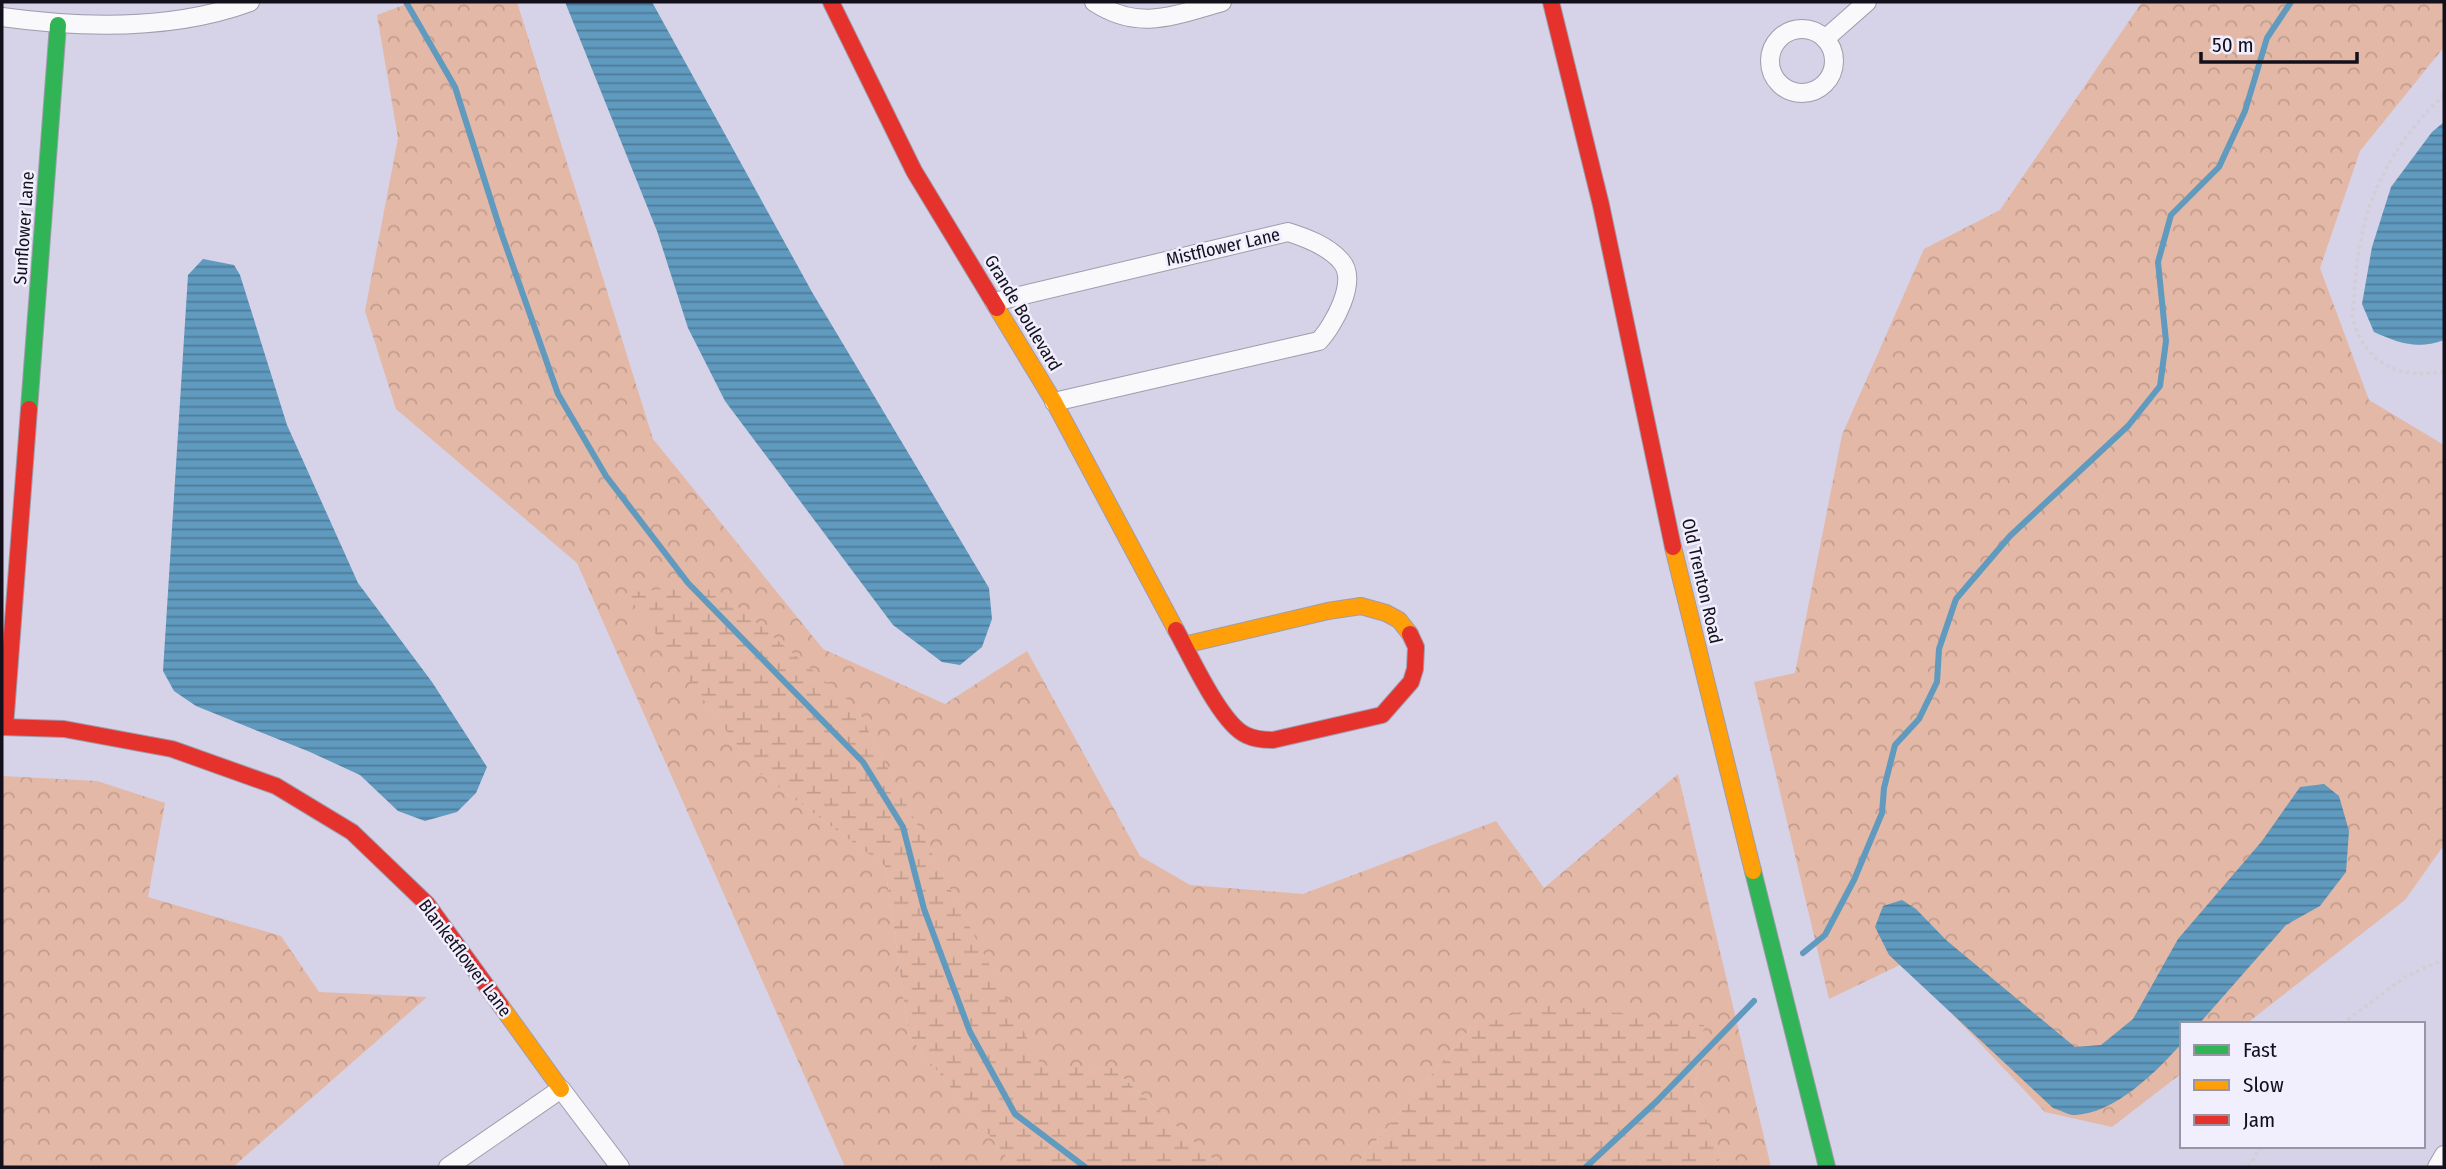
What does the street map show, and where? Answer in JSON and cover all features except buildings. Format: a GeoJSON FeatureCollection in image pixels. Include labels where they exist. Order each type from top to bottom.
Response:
{"type":"FeatureCollection","features":[{"type":"Feature","properties":{"kind":"street"},"geometry":{"type":"LineString","coordinates":[[2,18],[58,25],[184,20],[250,2]]}},
{"type":"Feature","properties":{"kind":"street","name":"Grande Boulevard"},"geometry":{"type":"LineString","coordinates":[[831,2],[914,170],[1055,402],[1184,645],[1224,716],[1244,735],[1273,740],[1382,715],[1411,682],[1415,669],[1416,647],[1410,633],[1399,620],[1386,612],[1362,606],[1328,611],[1184,645]]}},
{"type":"Feature","properties":{"kind":"street"},"geometry":{"type":"LineString","coordinates":[[1094,2],[1118,14],[1158,19],[1222,2]]}},
{"type":"Feature","properties":{"kind":"street","name":"Old Trenton Road"},"geometry":{"type":"LineString","coordinates":[[1550,2],[1601,205],[1676,561],[1827,1167]]}},
{"type":"Feature","properties":{"kind":"street"},"geometry":{"type":"LineString","coordinates":[[1825,39],[1867,2]]}},
{"type":"Feature","properties":{"kind":"street","name":"Sunflower Lane"},"geometry":{"type":"LineString","coordinates":[[3,727],[58,25]]}},
{"type":"Feature","properties":{"kind":"street","name":"Mistflower Lane"},"geometry":{"type":"LineString","coordinates":[[994,302],[1288,232],[1312,240],[1343,263],[1347,276],[1340,307],[1332,327],[1319,341],[1055,402]]}},
{"type":"Feature","properties":{"kind":"street","name":"Blanketflower Lane"},"geometry":{"type":"LineString","coordinates":[[3,727],[64,729],[172,749],[276,786],[352,832],[427,904],[620,1167]]}},
{"type":"Feature","properties":{"kind":"street"},"geometry":{"type":"LineString","coordinates":[[448,1167],[561,1089]]}},
{"type":"Feature","properties":{"kind":"street"},"geometry":{"type":"LineString","coordinates":[[2437,1167],[2444,1155]]}},
{"type":"Feature","properties":{"kind":"path"},"geometry":{"type":"LineString","coordinates":[[2444,95],[2431,106],[2383,174],[2369,210],[2355,263],[2353,318],[2367,351],[2386,366],[2406,373],[2444,372]]}},
{"type":"Feature","properties":{"kind":"path"},"geometry":{"type":"LineString","coordinates":[[2345,1022],[2405,977],[2444,959]]}},
{"type":"Feature","properties":{"kind":"path"},"geometry":{"type":"LineString","coordinates":[[2248,1167],[2261,1148]]}},
{"type":"Feature","properties":{"kind":"green space"},"geometry":{"type":"Polygon","coordinates":[[[412,2],[517,2],[653,439],[823,649],[945,704],[1027,651],[1140,856],[1190,885],[1303,894],[1496,821],[1544,888],[1678,774],[1771,1167],[1712,1167],[1721,1158],[1694,1089],[1704,1025],[1470,1029],[1354,1167],[1222,1167],[1112,1068],[1041,1066],[857,708],[627,593],[754,769],[885,866],[909,1036],[1015,1167],[845,1167],[577,563],[396,409],[365,311],[398,138],[377,15],[412,2]]]}},
{"type":"Feature","properties":{"kind":"green space"},"geometry":{"type":"Polygon","coordinates":[[[2142,2],[2444,2],[2444,47],[2360,151],[2320,268],[2369,400],[2444,445],[2444,845],[2405,900],[2249,1022],[2180,1022],[2180,1075],[2112,1127],[2045,1112],[1904,963],[1829,999],[1754,682],[1795,673],[1842,435],[1924,249],[2000,210],[2142,2]]]}},
{"type":"Feature","properties":{"kind":"green space"},"geometry":{"type":"Polygon","coordinates":[[[711,584],[857,708],[1041,1065],[1112,1068],[1222,1167],[1015,1167],[909,1036],[885,866],[754,769],[626,593],[711,584]]]}},
{"type":"Feature","properties":{"kind":"green space"},"geometry":{"type":"Polygon","coordinates":[[[2,776],[97,781],[165,803],[148,897],[281,936],[319,992],[427,997],[233,1167],[2,1167],[2,776]]]}},
{"type":"Feature","properties":{"kind":"green space"},"geometry":{"type":"Polygon","coordinates":[[[1545,1003],[1704,1025],[1694,1089],[1721,1158],[1712,1167],[1354,1167],[1470,1029],[1545,1003]]]}},
{"type":"Feature","properties":{"kind":"water"},"geometry":{"type":"Polygon","coordinates":[[[565,2],[652,2],[812,292],[989,588],[992,619],[982,647],[960,665],[942,662],[893,625],[725,401],[688,328],[657,231],[565,2]]]}},
{"type":"Feature","properties":{"kind":"water"},"geometry":{"type":"Polygon","coordinates":[[[2444,122],[2444,340],[2425,345],[2408,344],[2374,332],[2362,304],[2372,247],[2391,187],[2432,132],[2444,122]]]}},
{"type":"Feature","properties":{"kind":"water"},"geometry":{"type":"Polygon","coordinates":[[[203,259],[234,265],[240,275],[287,425],[358,583],[432,682],[487,767],[476,793],[457,812],[425,821],[398,811],[360,775],[196,706],[174,691],[163,671],[188,275],[203,259]]]}},
{"type":"Feature","properties":{"kind":"water"},"geometry":{"type":"Polygon","coordinates":[[[2324,784],[2339,796],[2349,831],[2346,872],[2320,906],[2286,925],[2201,1022],[2180,1022],[2180,1045],[2148,1078],[2120,1099],[2089,1113],[2072,1115],[2053,1108],[1889,955],[1875,927],[1883,906],[1902,900],[1916,909],[1946,940],[2075,1047],[2101,1045],[2133,1019],[2178,939],[2262,841],[2300,787],[2324,784]]]}},
{"type":"Feature","properties":{"kind":"waterway"},"geometry":{"type":"LineString","coordinates":[[406,2],[455,87],[501,232],[558,394],[606,476],[688,583],[863,762],[903,827],[924,909],[970,1032],[1015,1114],[1085,1167]]}},
{"type":"Feature","properties":{"kind":"waterway"},"geometry":{"type":"LineString","coordinates":[[1803,953],[1825,935],[1854,880],[1882,813],[1884,788],[1895,745],[1919,719],[1937,682],[1939,649],[1956,599],[2010,536],[2128,426],[2160,386],[2166,341],[2158,262],[2171,215],[2219,167],[2245,111],[2267,38],[2291,2]]}},
{"type":"Feature","properties":{"kind":"waterway"},"geometry":{"type":"LineString","coordinates":[[1586,1167],[1657,1101],[1754,1001]]}},
{"type":"Feature","properties":{"kind":"traffic: fast"},"geometry":{"type":"LineString","coordinates":[[29,409],[58,25]]}},
{"type":"Feature","properties":{"kind":"traffic: fast"},"geometry":{"type":"LineString","coordinates":[[1753,871],[1827,1167]]}},
{"type":"Feature","properties":{"kind":"traffic: slow"},"geometry":{"type":"LineString","coordinates":[[997,308],[1054,402],[1176,630]]}},
{"type":"Feature","properties":{"kind":"traffic: slow"},"geometry":{"type":"LineString","coordinates":[[1673,547],[1753,871]]}},
{"type":"Feature","properties":{"kind":"traffic: slow"},"geometry":{"type":"LineString","coordinates":[[1184,645],[1328,611],[1361,606],[1399,620],[1410,634]]}},
{"type":"Feature","properties":{"kind":"traffic: slow"},"geometry":{"type":"LineString","coordinates":[[501,1006],[561,1089]]}},
{"type":"Feature","properties":{"kind":"traffic: jam"},"geometry":{"type":"LineString","coordinates":[[831,2],[914,171],[997,308]]}},
{"type":"Feature","properties":{"kind":"traffic: jam"},"geometry":{"type":"LineString","coordinates":[[1551,2],[1601,205],[1673,547]]}},
{"type":"Feature","properties":{"kind":"traffic: jam"},"geometry":{"type":"LineString","coordinates":[[5,727],[29,409]]}},
{"type":"Feature","properties":{"kind":"traffic: jam"},"geometry":{"type":"LineString","coordinates":[[1176,630],[1226,717],[1246,735],[1270,740],[1382,715],[1411,682],[1415,669],[1416,647],[1410,634]]}},
{"type":"Feature","properties":{"kind":"traffic: jam"},"geometry":{"type":"LineString","coordinates":[[2,727],[64,729],[172,749],[276,786],[352,832],[427,904],[501,1006]]}}]}
